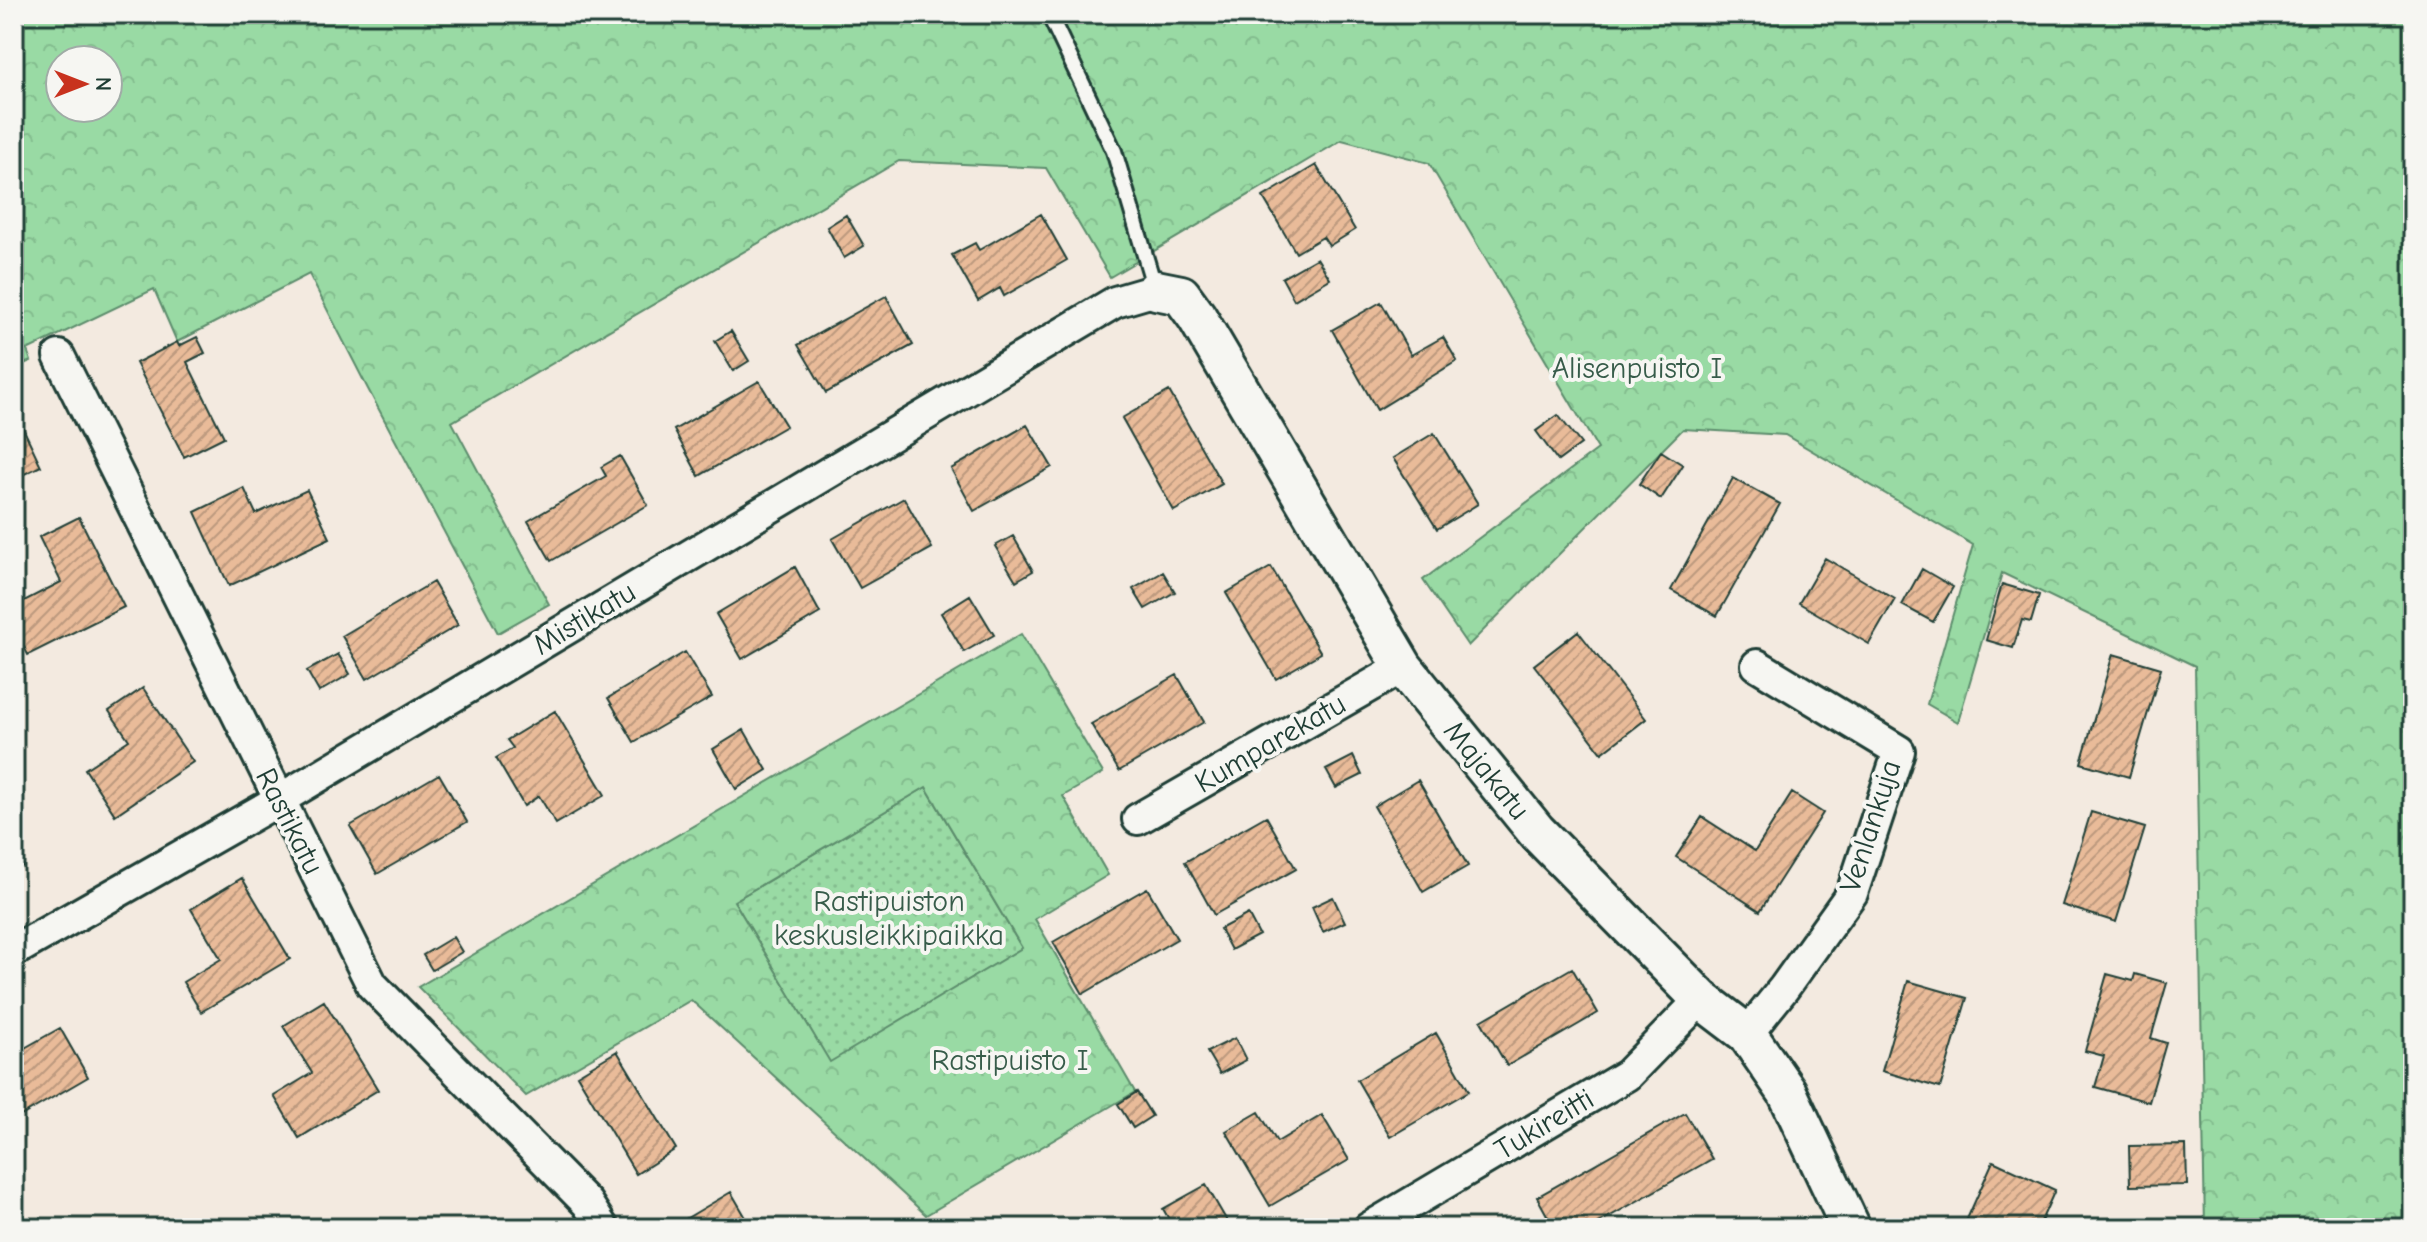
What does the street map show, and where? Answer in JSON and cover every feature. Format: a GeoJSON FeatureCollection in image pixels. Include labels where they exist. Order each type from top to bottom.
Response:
{"type":"FeatureCollection","features":[{"type":"Feature","properties":{"kind":"street","name":"Majakatu"},"geometry":{"type":"LineString","coordinates":[[1156,290],[1181,295],[1197,317],[1403,667],[1536,831],[1701,999],[1747,1034],[1787,1092],[1851,1228]]}},
{"type":"Feature","properties":{"kind":"street","name":"Mistikatu"},"geometry":{"type":"LineString","coordinates":[[14,951],[279,800],[1101,310],[1115,302],[1156,290]]}},
{"type":"Feature","properties":{"kind":"street","name":"Rastikatu"},"geometry":{"type":"LineString","coordinates":[[59,356],[372,985],[587,1203],[603,1228]]}},
{"type":"Feature","properties":{"kind":"street","name":"Venlankuja"},"geometry":{"type":"LineString","coordinates":[[1747,1034],[1852,893],[1899,751],[1757,665]]}},
{"type":"Feature","properties":{"kind":"street","name":"Kumparekatu"},"geometry":{"type":"LineString","coordinates":[[1138,819],[1403,667]]}},
{"type":"Feature","properties":{"kind":"street","name":"Tukireitti"},"geometry":{"type":"LineString","coordinates":[[1369,1228],[1627,1075],[1701,999]]}},
{"type":"Feature","properties":{"kind":"lane"},"geometry":{"type":"LineString","coordinates":[[1049,14],[1114,151],[1156,290]]}},
{"type":"Feature","properties":{"kind":"green space","name":"Alisenpuisto I"},"geometry":{"type":"Polygon","coordinates":[[[14,14],[2413,14],[2413,1228],[2205,1228],[2195,666],[2002,573],[1958,722],[1927,704],[1973,545],[1785,435],[1683,429],[1468,646],[1423,580],[1598,449],[1429,163],[1342,140],[1110,277],[1046,168],[899,161],[452,422],[549,604],[498,633],[309,274],[177,342],[154,289],[27,350],[31,361],[14,368],[14,14]]]}},
{"type":"Feature","properties":{"kind":"green space","name":"Rastipuisto I"},"geometry":{"type":"Polygon","coordinates":[[[1021,634],[1103,773],[1063,796],[1108,875],[1035,919],[1135,1092],[926,1215],[691,1000],[526,1096],[418,987],[1021,634]],[[926,787],[734,901],[830,1062],[1022,948],[926,787]]]}},
{"type":"Feature","properties":{"kind":"green space","name":"Rastipuiston keskusleikkipaikka"},"geometry":{"type":"Polygon","coordinates":[[[926,787],[1022,948],[830,1063],[734,901],[926,787]]]}},
{"type":"Feature","properties":{"kind":"building"},"geometry":{"type":"Polygon","coordinates":[[[1316,165],[1355,230],[1329,246],[1323,237],[1296,253],[1263,197],[1316,165]]]}},
{"type":"Feature","properties":{"kind":"building"},"geometry":{"type":"Polygon","coordinates":[[[1041,214],[1067,260],[1004,296],[1000,288],[978,301],[952,255],[975,243],[979,250],[1041,214]]]}},
{"type":"Feature","properties":{"kind":"building"},"geometry":{"type":"Polygon","coordinates":[[[846,215],[864,246],[844,258],[827,227],[846,215]]]}},
{"type":"Feature","properties":{"kind":"building"},"geometry":{"type":"Polygon","coordinates":[[[1317,258],[1330,279],[1294,300],[1282,278],[1317,258]]]}},
{"type":"Feature","properties":{"kind":"building"},"geometry":{"type":"Polygon","coordinates":[[[886,296],[913,345],[826,393],[798,345],[886,296]]]}},
{"type":"Feature","properties":{"kind":"building"},"geometry":{"type":"Polygon","coordinates":[[[1381,302],[1411,355],[1443,337],[1457,361],[1377,410],[1332,330],[1381,302]]]}},
{"type":"Feature","properties":{"kind":"building"},"geometry":{"type":"Polygon","coordinates":[[[731,331],[749,361],[733,371],[715,341],[731,331]]]}},
{"type":"Feature","properties":{"kind":"building"},"geometry":{"type":"Polygon","coordinates":[[[197,337],[205,353],[187,362],[224,437],[184,457],[136,363],[177,342],[179,346],[197,337]]]}},
{"type":"Feature","properties":{"kind":"building"},"geometry":{"type":"Polygon","coordinates":[[[759,381],[786,426],[699,476],[674,430],[759,381]]]}},
{"type":"Feature","properties":{"kind":"building"},"geometry":{"type":"Polygon","coordinates":[[[1169,391],[1222,484],[1174,511],[1122,418],[1169,391]]]}},
{"type":"Feature","properties":{"kind":"building"},"geometry":{"type":"Polygon","coordinates":[[[14,409],[41,466],[14,479],[14,409]]]}},
{"type":"Feature","properties":{"kind":"building"},"geometry":{"type":"Polygon","coordinates":[[[1558,415],[1581,444],[1558,461],[1536,431],[1558,415]]]}},
{"type":"Feature","properties":{"kind":"building"},"geometry":{"type":"Polygon","coordinates":[[[1027,425],[1052,467],[974,511],[951,469],[1027,425]]]}},
{"type":"Feature","properties":{"kind":"building"},"geometry":{"type":"Polygon","coordinates":[[[1434,433],[1478,504],[1437,529],[1393,458],[1434,433]]]}},
{"type":"Feature","properties":{"kind":"building"},"geometry":{"type":"Polygon","coordinates":[[[1661,451],[1683,465],[1661,499],[1639,484],[1661,451]]]}},
{"type":"Feature","properties":{"kind":"building"},"geometry":{"type":"Polygon","coordinates":[[[620,456],[648,505],[551,561],[528,521],[606,476],[601,467],[620,456]]]}},
{"type":"Feature","properties":{"kind":"building"},"geometry":{"type":"Polygon","coordinates":[[[1733,478],[1780,504],[1717,616],[1671,590],[1733,478]]]}},
{"type":"Feature","properties":{"kind":"building"},"geometry":{"type":"Polygon","coordinates":[[[244,488],[256,514],[307,490],[330,538],[229,586],[195,512],[244,488]]]}},
{"type":"Feature","properties":{"kind":"building"},"geometry":{"type":"Polygon","coordinates":[[[904,498],[932,548],[860,588],[832,539],[904,498]]]}},
{"type":"Feature","properties":{"kind":"building"},"geometry":{"type":"Polygon","coordinates":[[[79,517],[124,607],[28,655],[14,627],[14,606],[61,582],[39,537],[79,517]]]}},
{"type":"Feature","properties":{"kind":"building"},"geometry":{"type":"Polygon","coordinates":[[[1013,536],[1033,571],[1016,581],[995,546],[1013,536]]]}},
{"type":"Feature","properties":{"kind":"building"},"geometry":{"type":"Polygon","coordinates":[[[1825,558],[1895,599],[1869,644],[1799,603],[1825,558]]]}},
{"type":"Feature","properties":{"kind":"building"},"geometry":{"type":"Polygon","coordinates":[[[795,567],[820,613],[742,659],[716,614],[795,567]]]}},
{"type":"Feature","properties":{"kind":"building"},"geometry":{"type":"Polygon","coordinates":[[[1271,567],[1321,653],[1276,679],[1226,593],[1271,567]]]}},
{"type":"Feature","properties":{"kind":"building"},"geometry":{"type":"Polygon","coordinates":[[[1922,569],[1953,587],[1933,622],[1902,605],[1922,569]]]}},
{"type":"Feature","properties":{"kind":"building"},"geometry":{"type":"Polygon","coordinates":[[[1163,572],[1175,592],[1145,609],[1133,589],[1163,572]]]}},
{"type":"Feature","properties":{"kind":"building"},"geometry":{"type":"Polygon","coordinates":[[[433,582],[458,625],[367,679],[342,636],[433,582]]]}},
{"type":"Feature","properties":{"kind":"building"},"geometry":{"type":"Polygon","coordinates":[[[2002,584],[2039,595],[2031,622],[2022,620],[2013,648],[1986,640],[2002,584]]]}},
{"type":"Feature","properties":{"kind":"building"},"geometry":{"type":"Polygon","coordinates":[[[970,595],[994,635],[964,652],[941,613],[970,595]]]}},
{"type":"Feature","properties":{"kind":"building"},"geometry":{"type":"Polygon","coordinates":[[[1578,631],[1646,719],[1602,753],[1534,665],[1578,631]]]}},
{"type":"Feature","properties":{"kind":"building"},"geometry":{"type":"Polygon","coordinates":[[[685,652],[712,697],[634,742],[608,698],[685,652]]]}},
{"type":"Feature","properties":{"kind":"building"},"geometry":{"type":"Polygon","coordinates":[[[338,654],[350,674],[319,692],[307,671],[338,654]]]}},
{"type":"Feature","properties":{"kind":"building"},"geometry":{"type":"Polygon","coordinates":[[[2113,654],[2161,668],[2129,777],[2081,763],[2113,654]]]}},
{"type":"Feature","properties":{"kind":"building"},"geometry":{"type":"Polygon","coordinates":[[[1177,675],[1204,722],[1119,771],[1091,724],[1177,675]]]}},
{"type":"Feature","properties":{"kind":"building"},"geometry":{"type":"Polygon","coordinates":[[[143,688],[193,762],[115,815],[85,769],[129,740],[109,711],[143,688]]]}},
{"type":"Feature","properties":{"kind":"building"},"geometry":{"type":"Polygon","coordinates":[[[555,711],[605,795],[556,824],[539,796],[524,806],[496,758],[513,748],[507,740],[555,711]]]}},
{"type":"Feature","properties":{"kind":"building"},"geometry":{"type":"Polygon","coordinates":[[[744,730],[767,770],[736,789],[713,749],[744,730]]]}},
{"type":"Feature","properties":{"kind":"building"},"geometry":{"type":"Polygon","coordinates":[[[1353,756],[1362,775],[1336,788],[1326,770],[1353,756]]]}},
{"type":"Feature","properties":{"kind":"building"},"geometry":{"type":"Polygon","coordinates":[[[439,774],[467,822],[377,874],[350,826],[439,774]]]}},
{"type":"Feature","properties":{"kind":"building"},"geometry":{"type":"Polygon","coordinates":[[[1418,780],[1468,866],[1423,892],[1374,806],[1418,780]]]}},
{"type":"Feature","properties":{"kind":"building"},"geometry":{"type":"Polygon","coordinates":[[[1792,793],[1823,813],[1760,911],[1676,857],[1702,817],[1755,851],[1792,793]]]}},
{"type":"Feature","properties":{"kind":"building"},"geometry":{"type":"Polygon","coordinates":[[[2091,812],[2145,828],[2116,922],[2062,905],[2091,812]]]}},
{"type":"Feature","properties":{"kind":"building"},"geometry":{"type":"Polygon","coordinates":[[[1266,816],[1296,869],[1214,915],[1185,862],[1266,816]]]}},
{"type":"Feature","properties":{"kind":"building"},"geometry":{"type":"Polygon","coordinates":[[[14,850],[23,866],[14,872],[14,850]]]}},
{"type":"Feature","properties":{"kind":"building"},"geometry":{"type":"Polygon","coordinates":[[[242,878],[290,959],[201,1012],[183,982],[221,959],[191,909],[242,878]]]}},
{"type":"Feature","properties":{"kind":"building"},"geometry":{"type":"Polygon","coordinates":[[[1147,888],[1177,939],[1083,994],[1053,942],[1147,888]]]}},
{"type":"Feature","properties":{"kind":"building"},"geometry":{"type":"Polygon","coordinates":[[[1333,897],[1345,922],[1323,932],[1312,907],[1333,897]]]}},
{"type":"Feature","properties":{"kind":"building"},"geometry":{"type":"Polygon","coordinates":[[[1248,914],[1259,935],[1231,950],[1220,929],[1248,914]]]}},
{"type":"Feature","properties":{"kind":"building"},"geometry":{"type":"Polygon","coordinates":[[[453,937],[462,952],[432,970],[423,955],[453,937]]]}},
{"type":"Feature","properties":{"kind":"building"},"geometry":{"type":"Polygon","coordinates":[[[1572,968],[1598,1013],[1507,1066],[1481,1021],[1572,968]]]}},
{"type":"Feature","properties":{"kind":"building"},"geometry":{"type":"Polygon","coordinates":[[[2107,974],[2133,981],[2135,974],[2167,983],[2151,1038],[2166,1043],[2149,1102],[2095,1087],[2104,1056],[2085,1051],[2107,974]]]}},
{"type":"Feature","properties":{"kind":"building"},"geometry":{"type":"Polygon","coordinates":[[[1908,981],[1967,998],[1940,1088],[1882,1071],[1908,981]]]}},
{"type":"Feature","properties":{"kind":"building"},"geometry":{"type":"Polygon","coordinates":[[[324,1001],[378,1090],[299,1138],[274,1096],[312,1073],[283,1026],[324,1001]]]}},
{"type":"Feature","properties":{"kind":"building"},"geometry":{"type":"Polygon","coordinates":[[[60,1028],[88,1077],[14,1120],[14,1054],[60,1028]]]}},
{"type":"Feature","properties":{"kind":"building"},"geometry":{"type":"Polygon","coordinates":[[[1436,1033],[1469,1091],[1390,1137],[1357,1080],[1436,1033]]]}},
{"type":"Feature","properties":{"kind":"building"},"geometry":{"type":"Polygon","coordinates":[[[1235,1038],[1246,1060],[1220,1074],[1207,1052],[1235,1038]]]}},
{"type":"Feature","properties":{"kind":"building"},"geometry":{"type":"Polygon","coordinates":[[[617,1051],[676,1149],[636,1174],[577,1075],[617,1051]]]}},
{"type":"Feature","properties":{"kind":"building"},"geometry":{"type":"Polygon","coordinates":[[[1137,1092],[1152,1116],[1133,1128],[1118,1104],[1137,1092]]]}},
{"type":"Feature","properties":{"kind":"building"},"geometry":{"type":"Polygon","coordinates":[[[1259,1112],[1277,1142],[1322,1115],[1349,1160],[1270,1206],[1226,1131],[1259,1112]]]}},
{"type":"Feature","properties":{"kind":"building"},"geometry":{"type":"Polygon","coordinates":[[[1685,1113],[1712,1159],[1589,1228],[1554,1228],[1537,1197],[1685,1113]]]}},
{"type":"Feature","properties":{"kind":"building"},"geometry":{"type":"Polygon","coordinates":[[[2186,1145],[2187,1185],[2130,1186],[2129,1146],[2186,1145]]]}},
{"type":"Feature","properties":{"kind":"building"},"geometry":{"type":"Polygon","coordinates":[[[1993,1161],[2055,1190],[2038,1228],[1963,1228],[1993,1161]]]}},
{"type":"Feature","properties":{"kind":"building"},"geometry":{"type":"Polygon","coordinates":[[[1206,1185],[1231,1228],[1158,1228],[1170,1221],[1163,1209],[1206,1185]]]}},
{"type":"Feature","properties":{"kind":"building"},"geometry":{"type":"Polygon","coordinates":[[[731,1192],[752,1228],[693,1228],[687,1218],[731,1192]]]}}]}
